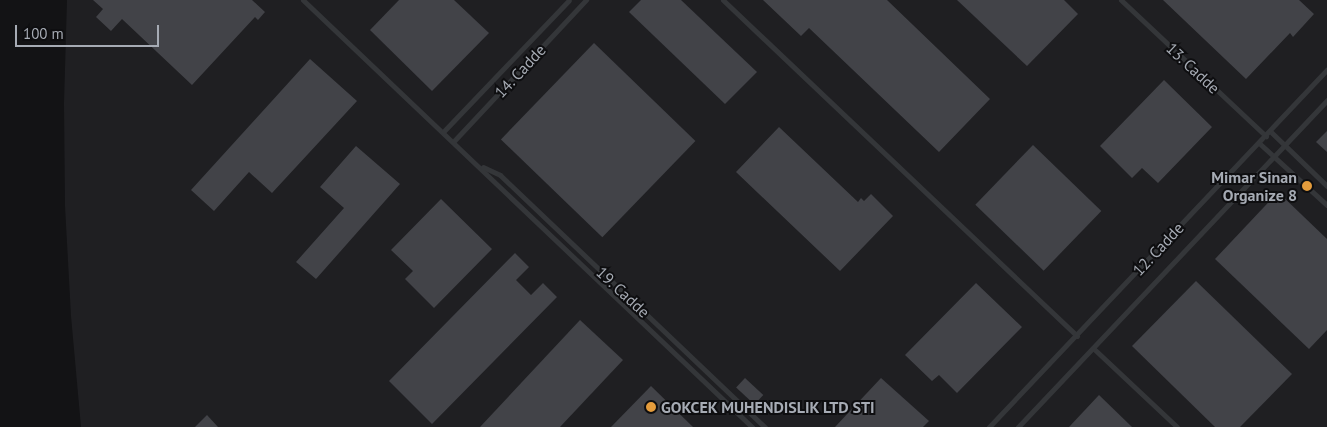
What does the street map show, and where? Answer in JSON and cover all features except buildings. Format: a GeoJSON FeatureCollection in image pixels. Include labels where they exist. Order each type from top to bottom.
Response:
{"type":"FeatureCollection","features":[{"type":"Feature","properties":{"kind":"lane","name":"19. Cadde"},"geometry":{"type":"LineString","coordinates":[[303,0],[752,427]]}},
{"type":"Feature","properties":{"kind":"lane"},"geometry":{"type":"LineString","coordinates":[[443,132],[569,0]]}},
{"type":"Feature","properties":{"kind":"lane","name":"14. Cadde"},"geometry":{"type":"LineString","coordinates":[[453,142],[586,0]]}},
{"type":"Feature","properties":{"kind":"lane"},"geometry":{"type":"LineString","coordinates":[[723,0],[1077,336]]}},
{"type":"Feature","properties":{"kind":"lane","name":"13. Cadde"},"geometry":{"type":"LineString","coordinates":[[1121,0],[1268,133],[1285,145]]}},
{"type":"Feature","properties":{"kind":"lane","name":"12. Cadde"},"geometry":{"type":"LineString","coordinates":[[989,427],[1327,70]]}},
{"type":"Feature","properties":{"kind":"lane","name":"12. Cadde"},"geometry":{"type":"LineString","coordinates":[[1018,427],[1327,100]]}},
{"type":"Feature","properties":{"kind":"lane"},"geometry":{"type":"LineString","coordinates":[[1259,143],[1327,204]]}},
{"type":"Feature","properties":{"kind":"lane"},"geometry":{"type":"LineString","coordinates":[[1285,145],[1327,186]]}},
{"type":"Feature","properties":{"kind":"lane","name":"19. Cadde"},"geometry":{"type":"LineString","coordinates":[[476,163],[500,176],[765,427]]}},
{"type":"Feature","properties":{"kind":"lane"},"geometry":{"type":"LineString","coordinates":[[1093,348],[1176,427]]}},
{"type":"Feature","properties":{"kind":"shaded area"},"geometry":{"type":"Polygon","coordinates":[[[67,0],[1327,0],[1327,427],[81,427],[71,316],[65,206],[64,103],[67,0]]]}},
{"type":"Feature","properties":{"kind":"place","name":"Mimar Sinan Organize 8"},"geometry":{"type":"Point","coordinates":[1307,186]}},
{"type":"Feature","properties":{"kind":"place","name":"GOKCEK MUHENDISLIK LTD STI"},"geometry":{"type":"Point","coordinates":[651,407]}}]}
